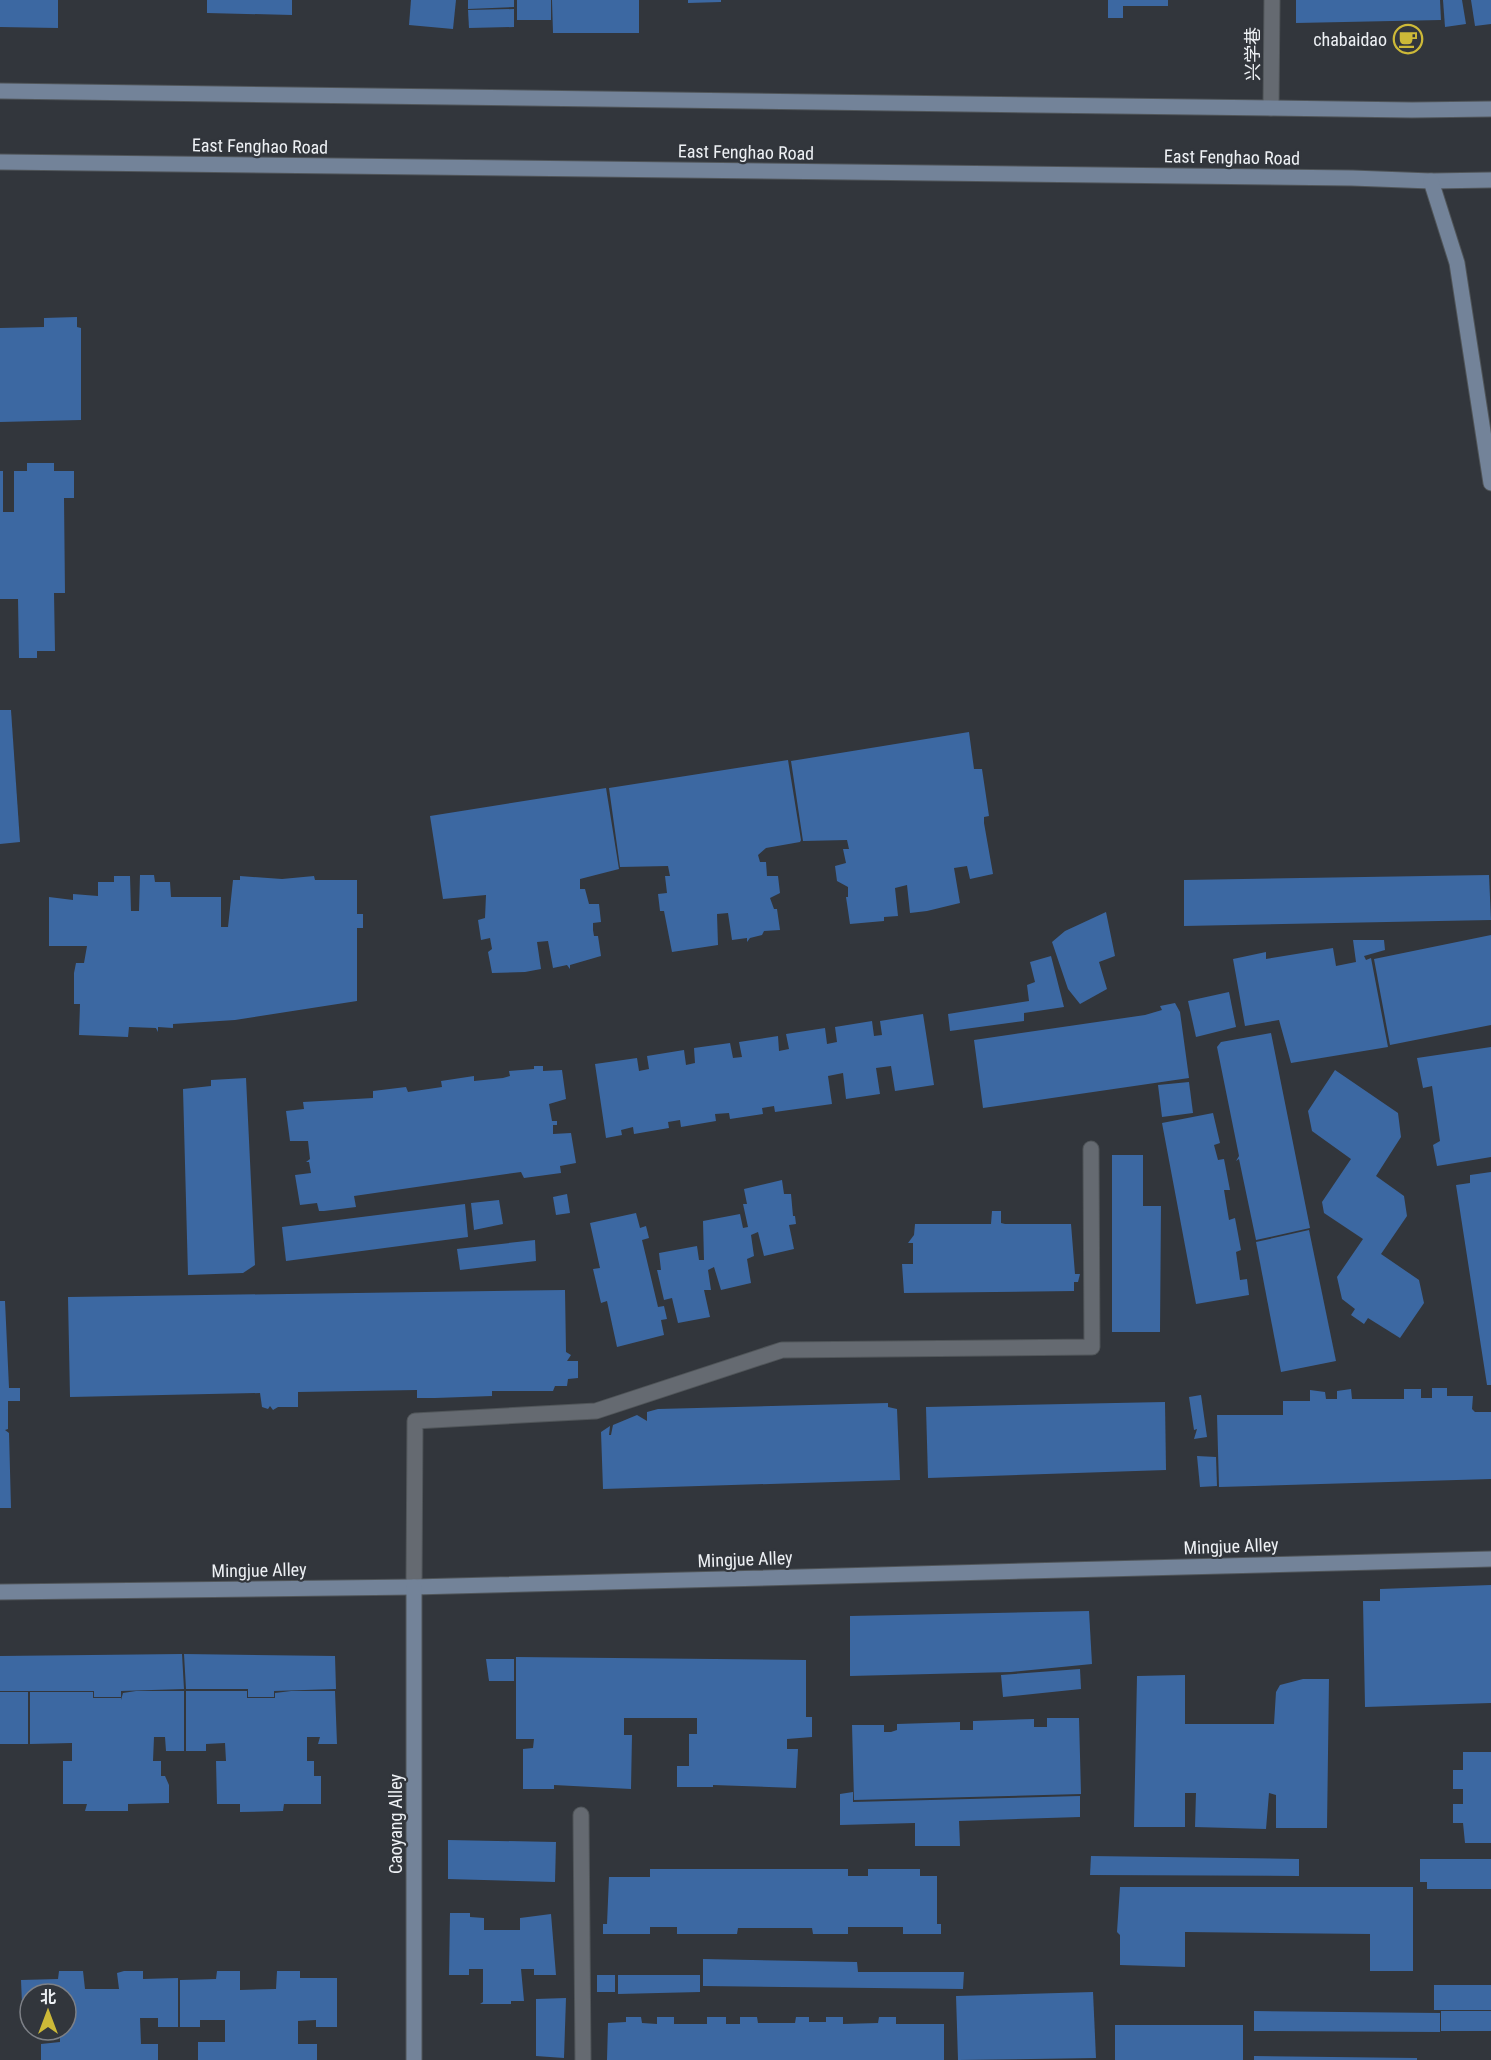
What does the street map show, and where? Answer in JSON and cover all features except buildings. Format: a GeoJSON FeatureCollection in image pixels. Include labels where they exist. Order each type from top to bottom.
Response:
{"type":"FeatureCollection","features":[{"type":"Feature","properties":{"kind":"main road"},"geometry":{"type":"LineString","coordinates":[[0,91],[1491,109]]}},
{"type":"Feature","properties":{"kind":"main road","name":"East Fenghao Road"},"geometry":{"type":"LineString","coordinates":[[0,162],[1491,180]]}},
{"type":"Feature","properties":{"kind":"main road"},"geometry":{"type":"LineString","coordinates":[[1431,181],[1457,263],[1491,483]]}},
{"type":"Feature","properties":{"kind":"main road","name":"Mingjue Alley"},"geometry":{"type":"LineString","coordinates":[[0,1592],[414,1587],[1491,1559]]}},
{"type":"Feature","properties":{"kind":"main road","name":"Caoyang Alley"},"geometry":{"type":"LineString","coordinates":[[414,1587],[414,2060]]}},
{"type":"Feature","properties":{"kind":"street","name":"兴学巷"},"geometry":{"type":"LineString","coordinates":[[1271,108],[1272,0]]}},
{"type":"Feature","properties":{"kind":"street"},"geometry":{"type":"LineString","coordinates":[[414,1587],[415,1421],[596,1411],[782,1350],[1092,1347],[1091,1149]]}},
{"type":"Feature","properties":{"kind":"street"},"geometry":{"type":"LineString","coordinates":[[581,1815],[583,2060]]}},
{"type":"Feature","properties":{"kind":"place","name":"chabaidao"},"geometry":{"type":"Point","coordinates":[1408,39]}}]}
